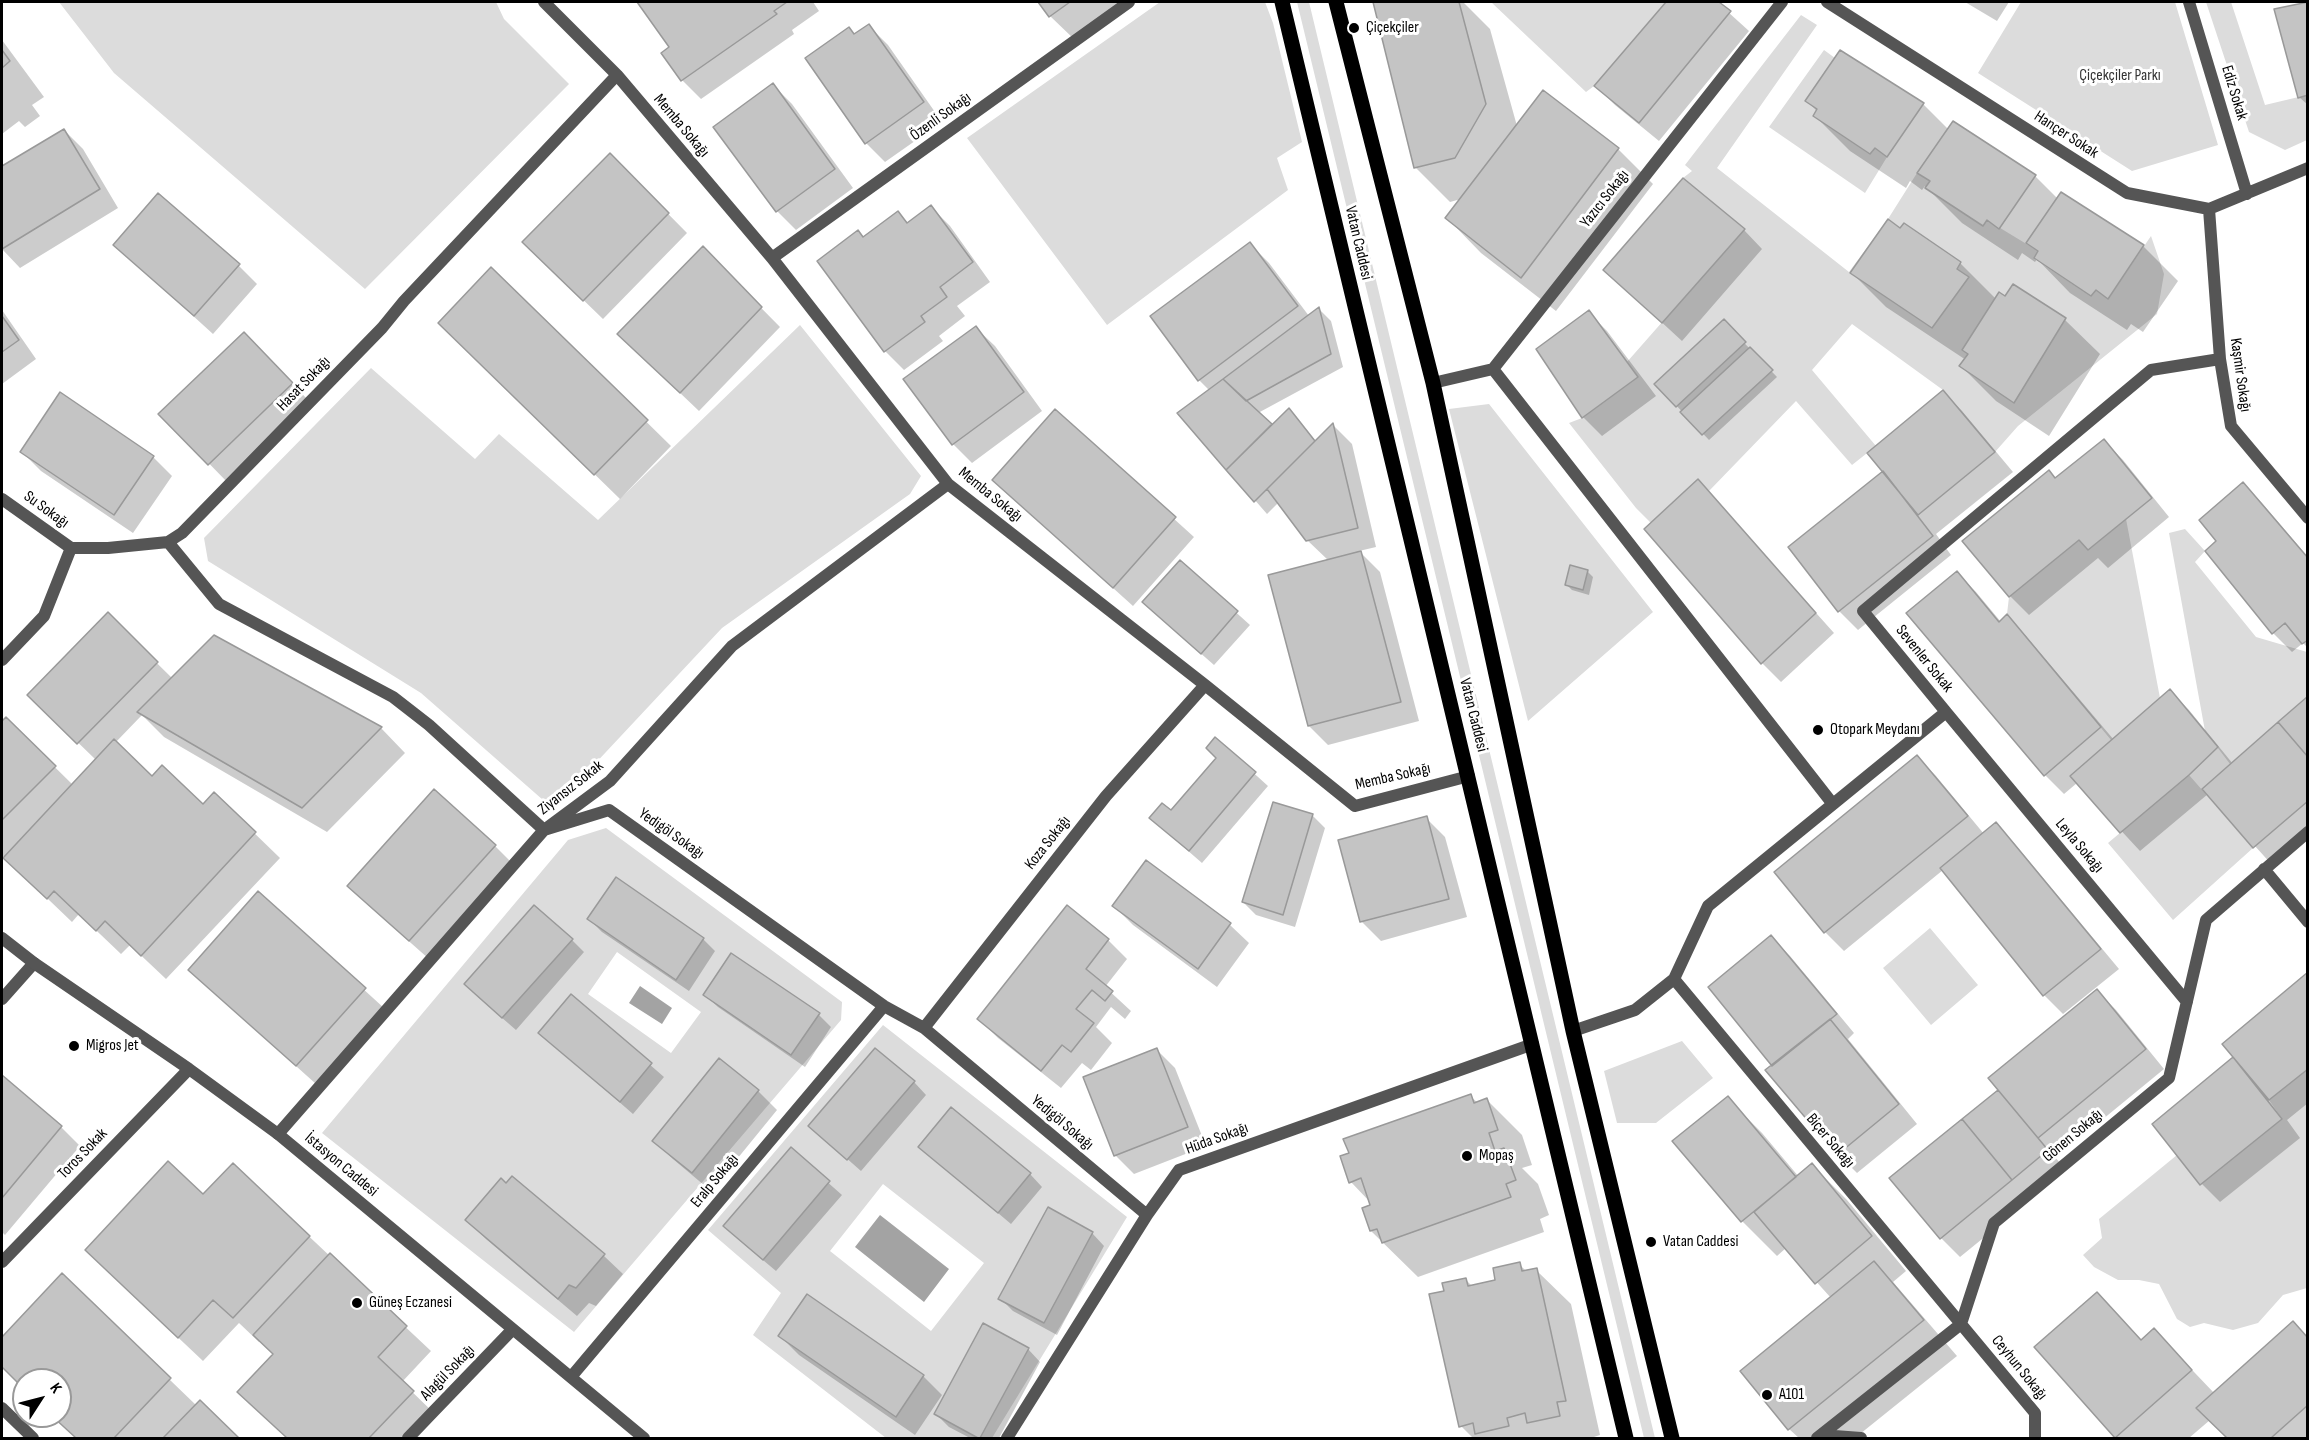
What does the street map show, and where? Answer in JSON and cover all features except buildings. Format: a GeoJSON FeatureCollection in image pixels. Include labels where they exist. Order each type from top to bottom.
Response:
{"type":"FeatureCollection","features":[{"type":"Feature","properties":{"kind":"main road","name":"Vatan Caddesi"},"geometry":{"type":"LineString","coordinates":[[1282,2],[1560,1152],[1626,1438]]}},
{"type":"Feature","properties":{"kind":"main road","name":"Vatan Caddesi"},"geometry":{"type":"LineString","coordinates":[[1336,2],[1433,383],[1574,1031],[1672,1438]]}},
{"type":"Feature","properties":{"kind":"street"},"geometry":{"type":"LineString","coordinates":[[548,5],[563,2]]}},
{"type":"Feature","properties":{"kind":"street","name":"Özenli Sokağı"},"geometry":{"type":"LineString","coordinates":[[772,258],[1129,2]]}},
{"type":"Feature","properties":{"kind":"street","name":"Yazıcı Sokağı"},"geometry":{"type":"LineString","coordinates":[[1493,369],[1782,2]]}},
{"type":"Feature","properties":{"kind":"street","name":"Hançer Sokak"},"geometry":{"type":"LineString","coordinates":[[1827,2],[2127,193],[2209,209]]}},
{"type":"Feature","properties":{"kind":"street","name":"Ediz Sokak"},"geometry":{"type":"LineString","coordinates":[[2189,2],[2247,194]]}},
{"type":"Feature","properties":{"kind":"street","name":"Memba Sokağı"},"geometry":{"type":"LineString","coordinates":[[548,5],[617,75],[772,258],[948,484],[1205,685],[1355,806],[1469,776]]}},
{"type":"Feature","properties":{"kind":"street","name":"Hasat Sokağı"},"geometry":{"type":"LineString","coordinates":[[168,543],[182,533],[382,328],[617,75]]}},
{"type":"Feature","properties":{"kind":"street"},"geometry":{"type":"LineString","coordinates":[[2209,209],[2307,168]]}},
{"type":"Feature","properties":{"kind":"street","name":"Kaşmir Sokağı"},"geometry":{"type":"LineString","coordinates":[[2209,209],[2220,359],[2231,426],[2307,518]]}},
{"type":"Feature","properties":{"kind":"street","name":"Sevenler Sokak"},"geometry":{"type":"LineString","coordinates":[[1574,1031],[1635,1010],[1674,979],[1708,906],[1946,712],[1863,610],[2151,370],[2220,359]]}},
{"type":"Feature","properties":{"kind":"street"},"geometry":{"type":"LineString","coordinates":[[1433,383],[1493,369],[1832,803]]}},
{"type":"Feature","properties":{"kind":"street","name":"Ziyansız Sokak"},"geometry":{"type":"LineString","coordinates":[[278,1134],[544,830],[610,782],[732,646],[948,484]]}},
{"type":"Feature","properties":{"kind":"street","name":"Su Sokağı"},"geometry":{"type":"LineString","coordinates":[[2,499],[71,548]]}},
{"type":"Feature","properties":{"kind":"street"},"geometry":{"type":"LineString","coordinates":[[2,660],[44,616],[71,548],[108,548],[168,543],[219,604],[393,697],[429,725],[544,830]]}},
{"type":"Feature","properties":{"kind":"street","name":"Koza Sokağı"},"geometry":{"type":"LineString","coordinates":[[924,1028],[1106,796],[1205,685]]}},
{"type":"Feature","properties":{"kind":"street","name":"Leyla Sokağı"},"geometry":{"type":"LineString","coordinates":[[1946,712],[2187,1002]]}},
{"type":"Feature","properties":{"kind":"street","name":"Yedigöl Sokağı"},"geometry":{"type":"LineString","coordinates":[[544,830],[609,810],[884,1006],[924,1028],[1147,1215]]}},
{"type":"Feature","properties":{"kind":"street","name":"Gönen Sokağı"},"geometry":{"type":"LineString","coordinates":[[1961,1324],[1994,1223],[2169,1078],[2206,920],[2307,832]]}},
{"type":"Feature","properties":{"kind":"street"},"geometry":{"type":"LineString","coordinates":[[2264,869],[2307,922]]}},
{"type":"Feature","properties":{"kind":"street","name":"İstasyon Caddesi"},"geometry":{"type":"LineString","coordinates":[[2,938],[34,963],[189,1069],[278,1134],[644,1438]]}},
{"type":"Feature","properties":{"kind":"street"},"geometry":{"type":"LineString","coordinates":[[2,999],[34,963]]}},
{"type":"Feature","properties":{"kind":"street","name":"Biçer Sokağı"},"geometry":{"type":"LineString","coordinates":[[1674,979],[1961,1324]]}},
{"type":"Feature","properties":{"kind":"street","name":"Eralp Sokağı"},"geometry":{"type":"LineString","coordinates":[[571,1377],[884,1006]]}},
{"type":"Feature","properties":{"kind":"street","name":"Hüda Sokağı"},"geometry":{"type":"LineString","coordinates":[[1007,1438],[1147,1215],[1179,1170],[1533,1044]]}},
{"type":"Feature","properties":{"kind":"street","name":"Toros Sokak"},"geometry":{"type":"LineString","coordinates":[[2,1262],[189,1069]]}},
{"type":"Feature","properties":{"kind":"street"},"geometry":{"type":"LineString","coordinates":[[1819,1437],[1961,1324]]}},
{"type":"Feature","properties":{"kind":"street","name":"Ceyhun Sokağı"},"geometry":{"type":"LineString","coordinates":[[1961,1324],[2035,1413],[2036,1438]]}},
{"type":"Feature","properties":{"kind":"street","name":"Alagül Sokağı"},"geometry":{"type":"LineString","coordinates":[[408,1438],[512,1330]]}},
{"type":"Feature","properties":{"kind":"street"},"geometry":{"type":"LineString","coordinates":[[2,1408],[33,1438]]}},
{"type":"Feature","properties":{"kind":"street"},"geometry":{"type":"LineString","coordinates":[[1819,1437],[1861,1438]]}},
{"type":"Feature","properties":{"kind":"green space"},"geometry":{"type":"Polygon","coordinates":[[[59,2],[496,2],[504,19],[569,84],[365,289],[114,73],[59,2]]]}},
{"type":"Feature","properties":{"kind":"green space"},"geometry":{"type":"Polygon","coordinates":[[[1160,2],[1265,2],[1273,23],[1302,142],[1277,158],[1288,190],[1107,325],[967,138],[1160,2]]]}},
{"type":"Feature","properties":{"kind":"green space"},"geometry":{"type":"Polygon","coordinates":[[[1297,2],[1309,2],[1655,1438],[1644,1438],[1297,2]]]}},
{"type":"Feature","properties":{"kind":"green space"},"geometry":{"type":"Polygon","coordinates":[[[1491,2],[1666,2],[1594,86],[1586,92],[1491,2]]]}},
{"type":"Feature","properties":{"kind":"green space","name":"Çiçekçiler Parkı"},"geometry":{"type":"Polygon","coordinates":[[[2021,2],[2175,2],[2218,145],[2132,171],[1978,73],[2021,2]]]}},
{"type":"Feature","properties":{"kind":"green space"},"geometry":{"type":"Polygon","coordinates":[[[2206,2],[2231,2],[2265,105],[2307,95],[2307,140],[2285,150],[2249,132],[2206,2]]]}},
{"type":"Feature","properties":{"kind":"green space"},"geometry":{"type":"Polygon","coordinates":[[[1801,15],[1817,25],[1717,168],[1849,272],[1888,219],[1917,173],[1930,181],[1926,189],[1983,226],[1987,220],[2038,251],[2034,259],[2091,296],[2096,290],[2108,299],[2151,236],[2164,274],[2157,314],[2018,426],[1995,452],[1943,390],[1852,324],[1812,370],[1876,446],[1852,465],[1796,401],[1709,491],[1698,479],[1651,523],[1636,508],[1569,423],[1582,418],[1638,377],[1627,362],[1744,229],[1683,178],[1692,171],[1685,165],[1801,15]]]}},
{"type":"Feature","properties":{"kind":"green space"},"geometry":{"type":"Polygon","coordinates":[[[1824,50],[1835,58],[1805,101],[1817,109],[1813,116],[1870,154],[1875,148],[1887,157],[1865,193],[1769,127],[1824,50]]]}},
{"type":"Feature","properties":{"kind":"green space"},"geometry":{"type":"Polygon","coordinates":[[[800,325],[921,476],[910,494],[722,628],[562,799],[543,800],[421,693],[208,561],[204,538],[371,368],[475,459],[499,434],[598,520],[800,325]]]}},
{"type":"Feature","properties":{"kind":"green space"},"geometry":{"type":"Polygon","coordinates":[[[1489,404],[1653,612],[1528,721],[1449,409],[1489,404]]]}},
{"type":"Feature","properties":{"kind":"green space"},"geometry":{"type":"Polygon","coordinates":[[[2126,519],[2160,698],[2111,740],[2007,614],[2009,597],[2079,540],[2088,550],[2126,519]]]}},
{"type":"Feature","properties":{"kind":"green space"},"geometry":{"type":"Polygon","coordinates":[[[2185,529],[2205,551],[2195,562],[2256,637],[2307,652],[2307,696],[2230,764],[2205,731],[2169,533],[2185,529]]]}},
{"type":"Feature","properties":{"kind":"green space"},"geometry":{"type":"Polygon","coordinates":[[[2189,775],[2253,848],[2173,920],[2108,843],[2189,775]]]}},
{"type":"Feature","properties":{"kind":"green space"},"geometry":{"type":"Polygon","coordinates":[[[606,828],[842,1002],[841,1020],[574,1332],[322,1133],[568,840],[606,828]],[[617,952],[588,994],[671,1053],[701,1012],[617,952]]]}},
{"type":"Feature","properties":{"kind":"green space"},"geometry":{"type":"Polygon","coordinates":[[[1930,928],[1978,985],[1931,1025],[1883,968],[1930,928]]]}},
{"type":"Feature","properties":{"kind":"green space"},"geometry":{"type":"Polygon","coordinates":[[[883,1025],[1127,1217],[992,1438],[886,1438],[753,1335],[781,1293],[708,1230],[883,1025]],[[883,1184],[830,1251],[931,1331],[984,1263],[883,1184]]]}},
{"type":"Feature","properties":{"kind":"green space"},"geometry":{"type":"Polygon","coordinates":[[[1682,1041],[1713,1078],[1656,1123],[1617,1123],[1604,1071],[1682,1041]]]}},
{"type":"Feature","properties":{"kind":"green space"},"geometry":{"type":"Polygon","coordinates":[[[2307,1069],[2307,1288],[2283,1295],[2258,1323],[2233,1330],[2204,1323],[2190,1327],[2177,1319],[2159,1284],[2139,1280],[2118,1280],[2094,1267],[2083,1255],[2102,1238],[2099,1219],[2177,1155],[2201,1184],[2282,1119],[2269,1100],[2307,1069]]]}},
{"type":"Feature","properties":{"kind":"shaded area"},"geometry":{"type":"Polygon","coordinates":[[[640,986],[672,1008],[662,1024],[629,1003],[640,986]]]}},
{"type":"Feature","properties":{"kind":"shaded area"},"geometry":{"type":"Polygon","coordinates":[[[880,1215],[949,1269],[924,1302],[855,1247],[880,1215]]]}},
{"type":"Feature","properties":{"kind":"place","name":"Çiçekçiler"},"geometry":{"type":"Point","coordinates":[1354,28]}},
{"type":"Feature","properties":{"kind":"place","name":"Otopark Meydanı"},"geometry":{"type":"Point","coordinates":[1818,730]}},
{"type":"Feature","properties":{"kind":"place","name":"Migros Jet"},"geometry":{"type":"Point","coordinates":[74,1046]}},
{"type":"Feature","properties":{"kind":"place","name":"Mopaş"},"geometry":{"type":"Point","coordinates":[1467,1156]}},
{"type":"Feature","properties":{"kind":"place","name":"Vatan Caddesi"},"geometry":{"type":"Point","coordinates":[1651,1242]}},
{"type":"Feature","properties":{"kind":"place","name":"Güneş Eczanesi"},"geometry":{"type":"Point","coordinates":[357,1303]}},
{"type":"Feature","properties":{"kind":"place","name":"A101"},"geometry":{"type":"Point","coordinates":[1767,1395]}}]}
